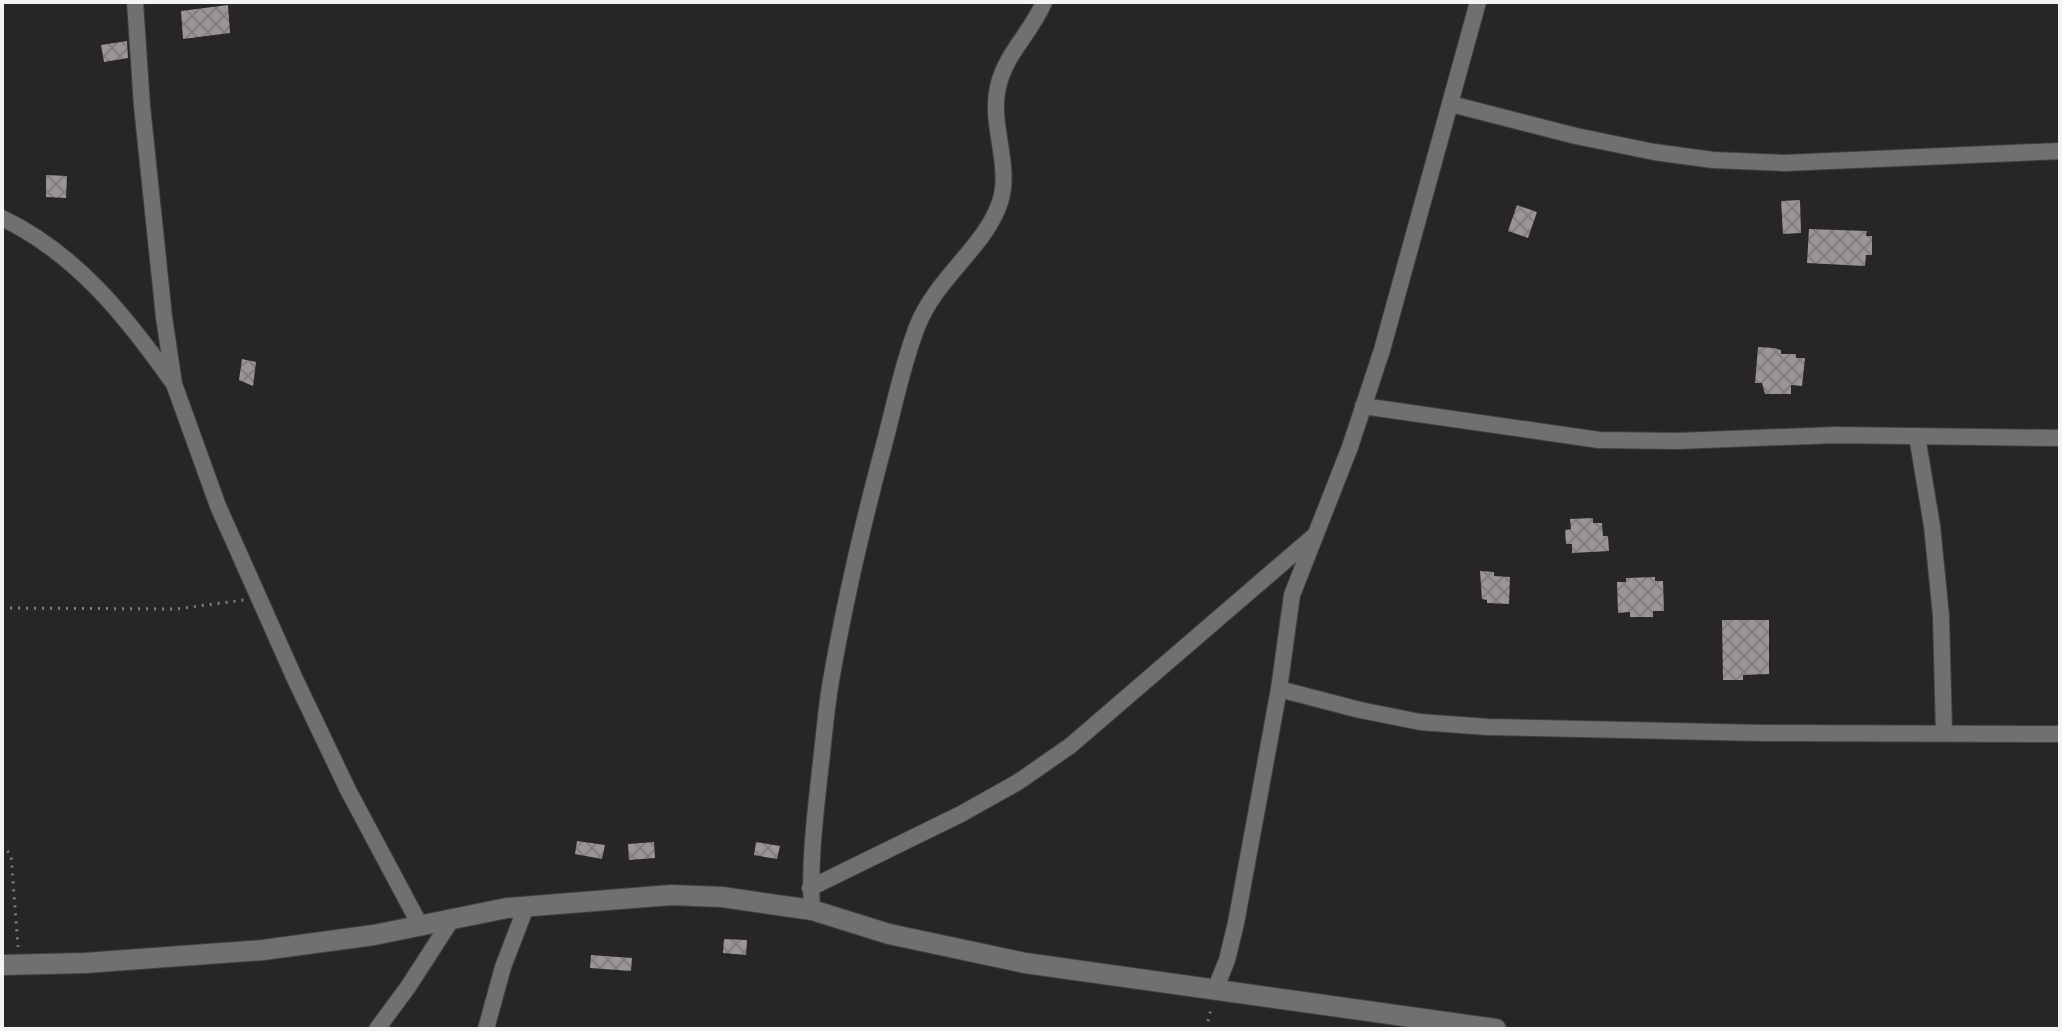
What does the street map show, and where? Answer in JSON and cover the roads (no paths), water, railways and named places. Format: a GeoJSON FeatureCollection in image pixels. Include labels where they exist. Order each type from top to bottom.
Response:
{"type":"FeatureCollection","features":[{"type":"Feature","properties":{"kind":"street"},"geometry":{"type":"LineString","coordinates":[[135,2],[142,106],[174,384],[218,506],[259,598],[348,790],[420,925]]}},
{"type":"Feature","properties":{"kind":"street"},"geometry":{"type":"LineString","coordinates":[[812,910],[810,888],[814,825],[831,676],[867,512],[917,326],[937,289],[995,215],[1002,197],[996,113],[998,87],[1012,54],[1044,2]]}},
{"type":"Feature","properties":{"kind":"street"},"geometry":{"type":"LineString","coordinates":[[1215,990],[1227,960],[1236,923],[1279,689],[1292,595],[1350,447],[1382,350],[1478,2]]}},
{"type":"Feature","properties":{"kind":"street"},"geometry":{"type":"LineString","coordinates":[[1451,104],[1576,136],[1713,160],[1784,163],[2060,151]]}},
{"type":"Feature","properties":{"kind":"street"},"geometry":{"type":"LineString","coordinates":[[2,218],[22,228],[81,270],[133,326],[174,384]]}},
{"type":"Feature","properties":{"kind":"street"},"geometry":{"type":"LineString","coordinates":[[1363,406],[1599,440],[1677,441],[1836,435],[2060,438]]}},
{"type":"Feature","properties":{"kind":"street"},"geometry":{"type":"LineString","coordinates":[[1917,436],[1932,526],[1941,616],[1944,733]]}},
{"type":"Feature","properties":{"kind":"street"},"geometry":{"type":"LineString","coordinates":[[810,888],[961,814],[1018,782],[1070,746],[1315,535]]}},
{"type":"Feature","properties":{"kind":"street"},"geometry":{"type":"LineString","coordinates":[[1279,689],[1420,722],[1488,727],[2060,734]]}},
{"type":"Feature","properties":{"kind":"street"},"geometry":{"type":"LineString","coordinates":[[11,966],[263,950],[374,935],[526,907],[671,895],[722,897],[812,910],[889,934],[1025,963],[1496,1029]]}},
{"type":"Feature","properties":{"kind":"street"},"geometry":{"type":"LineString","coordinates":[[486,1029],[503,967],[526,907]]}},
{"type":"Feature","properties":{"kind":"street"},"geometry":{"type":"LineString","coordinates":[[377,1029],[452,919]]}}]}
